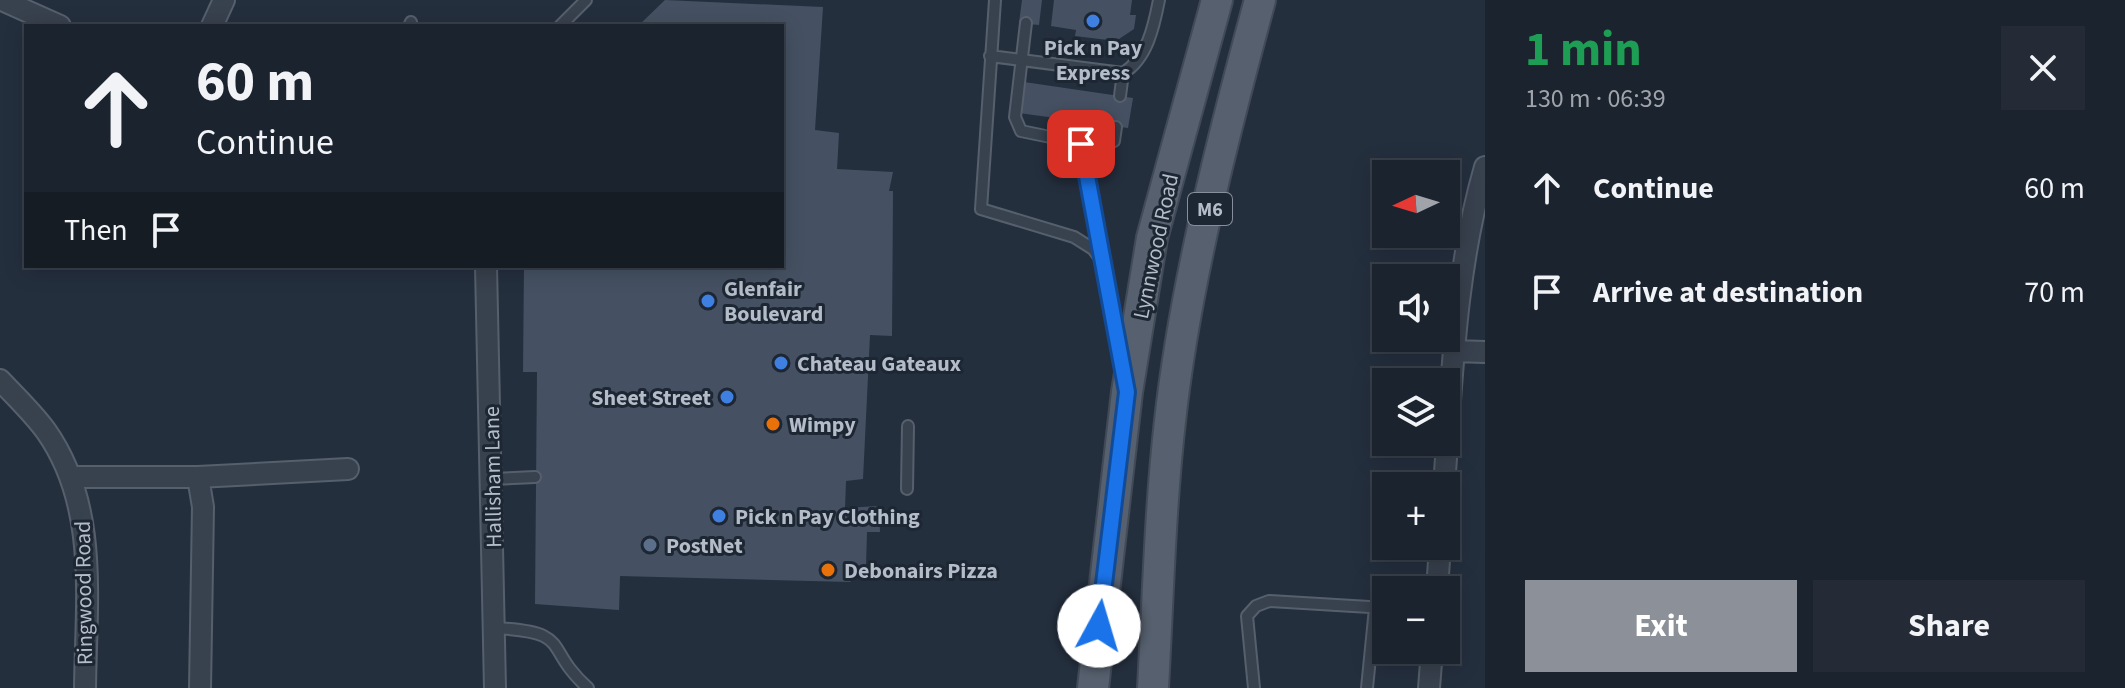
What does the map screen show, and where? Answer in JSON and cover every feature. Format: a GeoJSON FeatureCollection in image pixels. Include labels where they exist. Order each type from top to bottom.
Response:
{"type":"FeatureCollection","features":[{"type":"Feature","properties":{"kind":"main road","name":"Lynnwood Road"},"geometry":{"type":"LineString","coordinates":[[1093,688],[1127,392],[1152,238],[1217,0]]}},
{"type":"Feature","properties":{"kind":"main road","name":"Lynnwood Road"},"geometry":{"type":"LineString","coordinates":[[1153,688],[1170,420],[1194,281],[1234,98],[1260,0]]}},
{"type":"Feature","properties":{"kind":"street"},"geometry":{"type":"LineString","coordinates":[[2,0],[56,24]]}},
{"type":"Feature","properties":{"kind":"street"},"geometry":{"type":"LineString","coordinates":[[213,24],[224,0]]}},
{"type":"Feature","properties":{"kind":"street"},"geometry":{"type":"LineString","coordinates":[[1460,303],[1471,215],[1485,167]]}},
{"type":"Feature","properties":{"kind":"street","name":"Hallisham Lane"},"geometry":{"type":"LineString","coordinates":[[486,268],[495,688]]}},
{"type":"Feature","properties":{"kind":"street"},"geometry":{"type":"LineString","coordinates":[[1460,351],[1485,352]]}},
{"type":"Feature","properties":{"kind":"street"},"geometry":{"type":"LineString","coordinates":[[1445,472],[1454,352]]}},
{"type":"Feature","properties":{"kind":"street","name":"Ringwood Road"},"geometry":{"type":"LineString","coordinates":[[0,380],[46,430],[72,477],[85,524],[85,688]]}},
{"type":"Feature","properties":{"kind":"street"},"geometry":{"type":"LineString","coordinates":[[72,477],[198,477],[348,469]]}},
{"type":"Feature","properties":{"kind":"street"},"geometry":{"type":"LineString","coordinates":[[198,477],[203,507],[200,688]]}},
{"type":"Feature","properties":{"kind":"street"},"geometry":{"type":"LineString","coordinates":[[1429,688],[1431,664]]}},
{"type":"Feature","properties":{"kind":"lane"},"geometry":{"type":"LineString","coordinates":[[562,24],[586,0]]}},
{"type":"Feature","properties":{"kind":"lane"},"geometry":{"type":"LineString","coordinates":[[995,0],[981,209],[1074,237],[1093,249],[1105,265]]}},
{"type":"Feature","properties":{"kind":"lane"},"geometry":{"type":"LineString","coordinates":[[990,56],[1123,73],[1135,66],[1154,27],[1159,0]]}},
{"type":"Feature","properties":{"kind":"lane"},"geometry":{"type":"LineString","coordinates":[[1026,23],[1015,117],[1021,131],[1107,147],[1114,141],[1116,127]]}},
{"type":"Feature","properties":{"kind":"lane"},"geometry":{"type":"LineString","coordinates":[[1120,96],[1123,73]]}},
{"type":"Feature","properties":{"kind":"lane"},"geometry":{"type":"LineString","coordinates":[[1081,144],[1105,265],[1113,330],[1127,392]]}},
{"type":"Feature","properties":{"kind":"lane"},"geometry":{"type":"LineString","coordinates":[[907,489],[908,426]]}},
{"type":"Feature","properties":{"kind":"lane"},"geometry":{"type":"LineString","coordinates":[[492,479],[535,477]]}},
{"type":"Feature","properties":{"kind":"lane"},"geometry":{"type":"LineString","coordinates":[[1254,688],[1247,616],[1256,606],[1269,601],[1372,607]]}},
{"type":"Feature","properties":{"kind":"lane"},"geometry":{"type":"LineString","coordinates":[[495,628],[533,630],[544,635],[556,643],[571,670],[588,688]]}},
{"type":"Feature","properties":{"kind":"lane"},"geometry":{"type":"LineString","coordinates":[[1367,688],[1372,657]]}},
{"type":"Feature","properties":{"kind":"building","name":"Glenfair Boulevard"},"geometry":{"type":"Polygon","coordinates":[[[665,0],[823,7],[815,130],[839,133],[837,169],[893,172],[889,191],[893,191],[892,336],[870,335],[863,479],[846,481],[845,508],[879,506],[880,532],[867,532],[866,566],[850,582],[620,576],[619,610],[535,604],[537,372],[523,372],[524,268],[784,268],[784,24],[640,24],[665,0]]]}},
{"type":"Feature","properties":{"kind":"building"},"geometry":{"type":"Polygon","coordinates":[[[1022,0],[1042,0],[1039,25],[1019,23],[1022,0]]]}},
{"type":"Feature","properties":{"kind":"building","name":"Pick n Pay Express"},"geometry":{"type":"Polygon","coordinates":[[[1054,0],[1132,0],[1130,15],[1136,15],[1134,29],[1116,41],[1075,36],[1076,30],[1051,26],[1054,0]]]}},
{"type":"Feature","properties":{"kind":"building"},"geometry":{"type":"Polygon","coordinates":[[[1024,82],[1133,98],[1128,128],[1019,113],[1024,82]]]}},
{"type":"Feature","properties":{"kind":"place","name":"Pick n Pay Express"},"geometry":{"type":"Point","coordinates":[1093,21]}},
{"type":"Feature","properties":{"kind":"place","name":"Glenfair Boulevard"},"geometry":{"type":"Point","coordinates":[708,301]}},
{"type":"Feature","properties":{"kind":"place","name":"Chateau Gateaux"},"geometry":{"type":"Point","coordinates":[781,363]}},
{"type":"Feature","properties":{"kind":"place","name":"Sheet Street"},"geometry":{"type":"Point","coordinates":[727,397]}},
{"type":"Feature","properties":{"kind":"place","name":"Wimpy"},"geometry":{"type":"Point","coordinates":[773,424]}},
{"type":"Feature","properties":{"kind":"place","name":"Pick n Pay Clothing"},"geometry":{"type":"Point","coordinates":[719,516]}},
{"type":"Feature","properties":{"kind":"place","name":"PostNet"},"geometry":{"type":"Point","coordinates":[650,545]}},
{"type":"Feature","properties":{"kind":"place","name":"Debonairs Pizza"},"geometry":{"type":"Point","coordinates":[828,570]}},
{"type":"Feature","properties":{"kind":"route"},"geometry":{"type":"LineString","coordinates":[[1081,144],[1110,287],[1113,330],[1127,392],[1099,626]]}}]}
